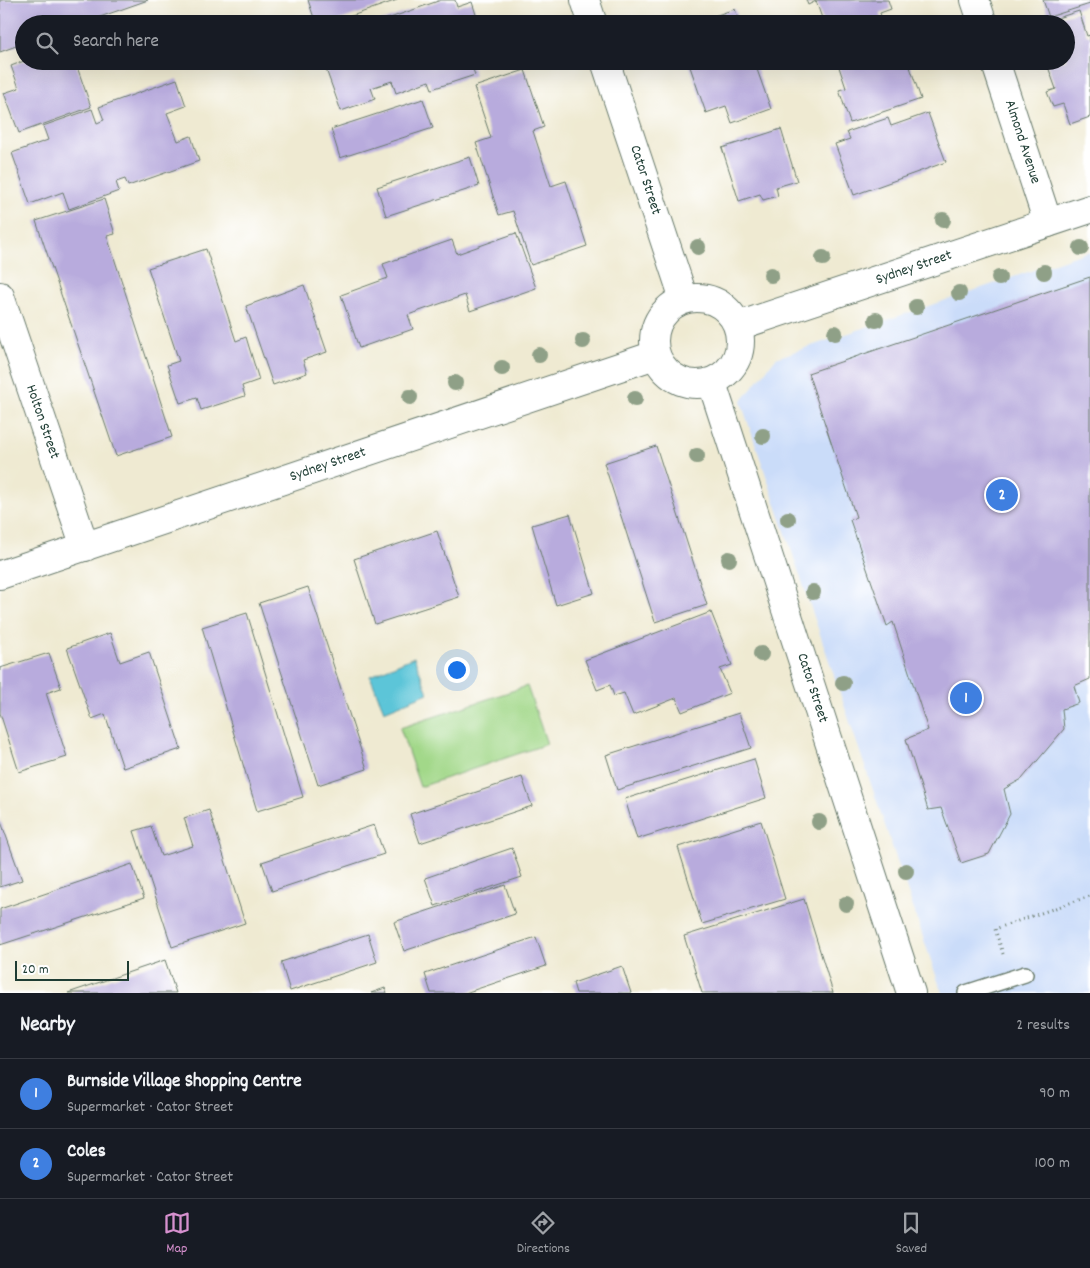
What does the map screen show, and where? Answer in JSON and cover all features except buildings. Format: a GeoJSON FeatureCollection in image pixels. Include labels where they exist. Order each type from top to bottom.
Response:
{"type":"FeatureCollection","features":[{"type":"Feature","properties":{"kind":"street"},"geometry":{"type":"LineString","coordinates":[[585,0],[590,15]]}},
{"type":"Feature","properties":{"kind":"street"},"geometry":{"type":"LineString","coordinates":[[975,0],[980,15]]}},
{"type":"Feature","properties":{"kind":"street","name":"Cator Street"},"geometry":{"type":"LineString","coordinates":[[609,70],[684,299]]}},
{"type":"Feature","properties":{"kind":"street","name":"Almond Avenue"},"geometry":{"type":"LineString","coordinates":[[998,70],[1048,223]]}},
{"type":"Feature","properties":{"kind":"street","name":"Sydney Street"},"geometry":{"type":"LineString","coordinates":[[738,326],[1090,209]]}},
{"type":"Feature","properties":{"kind":"street","name":"Holton Street"},"geometry":{"type":"LineString","coordinates":[[0,296],[85,547]]}},
{"type":"Feature","properties":{"kind":"street"},"geometry":{"type":"LineString","coordinates":[[684,299],[710,299],[721,305],[738,326],[740,339],[739,353],[734,366],[724,376],[712,383],[698,385],[684,383],[672,378],[662,367],[655,355],[653,341],[655,328],[671,306],[684,299]]}},
{"type":"Feature","properties":{"kind":"street","name":"Sydney Street"},"geometry":{"type":"LineString","coordinates":[[0,575],[655,355]]}},
{"type":"Feature","properties":{"kind":"street","name":"Cator Street"},"geometry":{"type":"LineString","coordinates":[[712,383],[911,993]]}},
{"type":"Feature","properties":{"kind":"lane"},"geometry":{"type":"LineString","coordinates":[[966,993],[1025,974]]}},
{"type":"Feature","properties":{"kind":"path"},"geometry":{"type":"LineString","coordinates":[[995,959],[1004,956],[994,929],[1090,896]]}},
{"type":"Feature","properties":{"kind":"shaded area"},"geometry":{"type":"Polygon","coordinates":[[[1090,251],[1090,993],[942,993],[741,402],[776,358],[1090,251]]]}},
{"type":"Feature","properties":{"kind":"green space"},"geometry":{"type":"Polygon","coordinates":[[[527,686],[547,744],[420,787],[400,728],[527,686]]]}},
{"type":"Feature","properties":{"kind":"water"},"geometry":{"type":"Polygon","coordinates":[[[414,657],[428,693],[384,711],[370,676],[414,657]]]}},
{"type":"Feature","properties":{"kind":"place","name":"Coles"},"geometry":{"type":"Point","coordinates":[1002,495]}},
{"type":"Feature","properties":{"kind":"place","name":"Burnside Village Shopping Centre"},"geometry":{"type":"Point","coordinates":[966,698]}}]}
